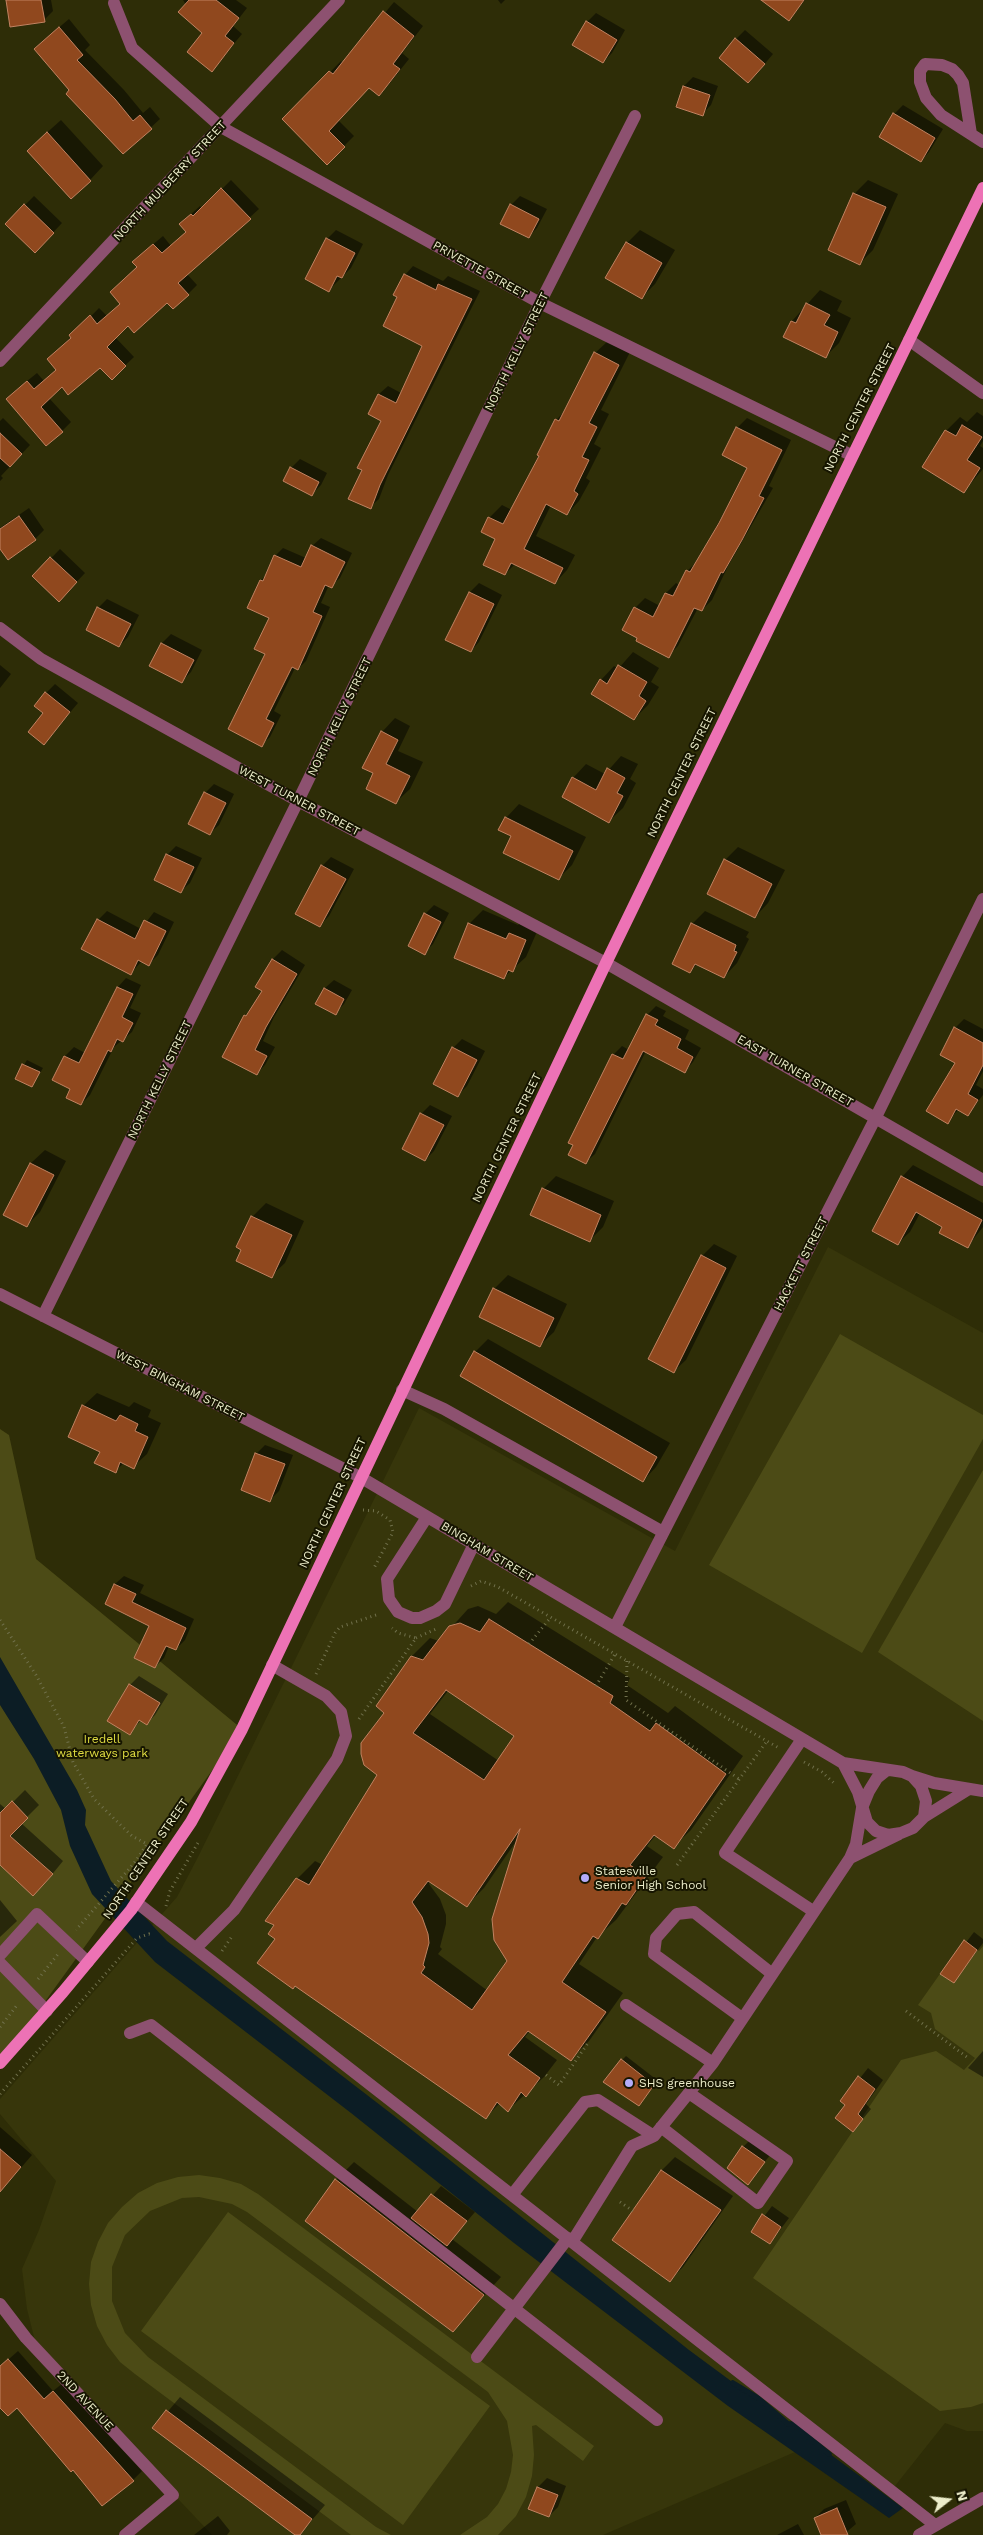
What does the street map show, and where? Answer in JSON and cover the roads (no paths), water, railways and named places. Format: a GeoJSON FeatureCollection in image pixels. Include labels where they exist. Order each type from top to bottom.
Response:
{"type":"FeatureCollection","features":[{"type":"Feature","properties":{"kind":"main road","name":"NORTH CENTER STREET"},"geometry":{"type":"LineString","coordinates":[[0,2063],[47,2011],[136,1902],[190,1822],[242,1729],[360,1477],[606,963],[851,455],[983,188]]}},
{"type":"Feature","properties":{"kind":"street","name":"NORTH MULBERRY STREET"},"geometry":{"type":"LineString","coordinates":[[0,361],[339,0]]}},
{"type":"Feature","properties":{"kind":"street","name":"PRIVETTE STREET"},"geometry":{"type":"LineString","coordinates":[[114,4],[132,48],[221,127],[540,303],[851,455]]}},
{"type":"Feature","properties":{"kind":"street"},"geometry":{"type":"LineString","coordinates":[[971,134],[963,83],[958,75],[952,69],[942,65],[925,64],[920,71],[920,82],[926,98],[942,115],[983,142]]}},
{"type":"Feature","properties":{"kind":"street","name":"NORTH KELLY STREET"},"geometry":{"type":"LineString","coordinates":[[42,1316],[298,801],[540,303],[635,116]]}},
{"type":"Feature","properties":{"kind":"street"},"geometry":{"type":"LineString","coordinates":[[909,340],[983,393]]}},
{"type":"Feature","properties":{"kind":"street","name":"WEST TURNER STREET"},"geometry":{"type":"LineString","coordinates":[[0,628],[41,659],[298,801],[606,963]]}},
{"type":"Feature","properties":{"kind":"street","name":"HACKETT STREET"},"geometry":{"type":"LineString","coordinates":[[615,1627],[876,1118],[983,898]]}},
{"type":"Feature","properties":{"kind":"street","name":"EAST TURNER STREET"},"geometry":{"type":"LineString","coordinates":[[606,963],[983,1180]]}},
{"type":"Feature","properties":{"kind":"street","name":"WEST BINGHAM STREET"},"geometry":{"type":"LineString","coordinates":[[0,1294],[360,1477]]}},
{"type":"Feature","properties":{"kind":"street"},"geometry":{"type":"LineString","coordinates":[[402,1390],[444,1409],[663,1532]]}},
{"type":"Feature","properties":{"kind":"street","name":"BINGHAM STREET"},"geometry":{"type":"LineString","coordinates":[[360,1477],[843,1763]]}},
{"type":"Feature","properties":{"kind":"street"},"geometry":{"type":"LineString","coordinates":[[427,1517],[388,1579],[388,1599],[398,1612],[412,1618],[420,1618],[436,1611],[445,1604],[474,1544]]}},
{"type":"Feature","properties":{"kind":"street"},"geometry":{"type":"LineString","coordinates":[[196,1948],[234,1910],[338,1759],[346,1736],[341,1712],[326,1696],[272,1665]]}},
{"type":"Feature","properties":{"kind":"street"},"geometry":{"type":"LineString","coordinates":[[802,1739],[725,1853],[813,1911]]}},
{"type":"Feature","properties":{"kind":"street"},"geometry":{"type":"LineString","coordinates":[[843,1763],[903,1772],[969,1790],[983,1791]]}},
{"type":"Feature","properties":{"kind":"street"},"geometry":{"type":"LineString","coordinates":[[843,1763],[858,1792],[867,1822],[876,1831],[888,1835],[901,1833]]}},
{"type":"Feature","properties":{"kind":"street"},"geometry":{"type":"LineString","coordinates":[[477,2357],[539,2276],[570,2240],[632,2146],[658,2132],[713,2063],[850,1858],[856,1844],[862,1808],[877,1778],[887,1770]]}},
{"type":"Feature","properties":{"kind":"street"},"geometry":{"type":"LineString","coordinates":[[912,1776],[921,1786],[926,1801],[924,1817]]}},
{"type":"Feature","properties":{"kind":"street"},"geometry":{"type":"LineString","coordinates":[[850,1858],[913,1828],[924,1817],[969,1790]]}},
{"type":"Feature","properties":{"kind":"street"},"geometry":{"type":"LineString","coordinates":[[136,1902],[935,2525]]}},
{"type":"Feature","properties":{"kind":"street"},"geometry":{"type":"LineString","coordinates":[[742,2018],[654,1954],[656,1938],[677,1914],[694,1912],[772,1973]]}},
{"type":"Feature","properties":{"kind":"street"},"geometry":{"type":"LineString","coordinates":[[0,1955],[37,1914],[88,1962]]}},
{"type":"Feature","properties":{"kind":"street"},"geometry":{"type":"LineString","coordinates":[[0,1963],[47,2011]]}},
{"type":"Feature","properties":{"kind":"street"},"geometry":{"type":"LineString","coordinates":[[626,2005],[713,2063]]}},
{"type":"Feature","properties":{"kind":"street"},"geometry":{"type":"LineString","coordinates":[[130,2033],[152,2025],[657,2420]]}},
{"type":"Feature","properties":{"kind":"street"},"geometry":{"type":"LineString","coordinates":[[512,2195],[585,2102],[598,2100],[658,2132],[758,2203],[786,2161],[689,2093]]}},
{"type":"Feature","properties":{"kind":"street","name":"2ND AVENUE"},"geometry":{"type":"LineString","coordinates":[[0,2304],[26,2338],[173,2495],[125,2535]]}},
{"type":"Feature","properties":{"kind":"street"},"geometry":{"type":"LineString","coordinates":[[919,2535],[983,2498]]}},
{"type":"Feature","properties":{"kind":"water"},"geometry":{"type":"Polygon","coordinates":[[[0,1657],[77,1790],[86,1810],[85,1825],[111,1881],[167,1941],[393,2115],[689,2350],[903,2508],[889,2518],[728,2406],[514,2243],[351,2113],[155,1962],[92,1894],[70,1846],[61,1810],[34,1759],[0,1705],[0,1657]]]}},
{"type":"Feature","properties":{"kind":"waterway"},"geometry":{"type":"LineString","coordinates":[[733,2383],[758,2398],[788,2424],[793,2424],[829,2454]]}},
{"type":"Feature","properties":{"kind":"place","name":"Statesville Senior High School"},"geometry":{"type":"Point","coordinates":[585,1878]}},
{"type":"Feature","properties":{"kind":"place","name":"SHS greenhouse"},"geometry":{"type":"Point","coordinates":[629,2083]}},
{"type":"Feature","properties":{"kind":"park label","name":"Iredell waterways park"},"geometry":{"type":"Point","coordinates":[102,1746]}}]}
